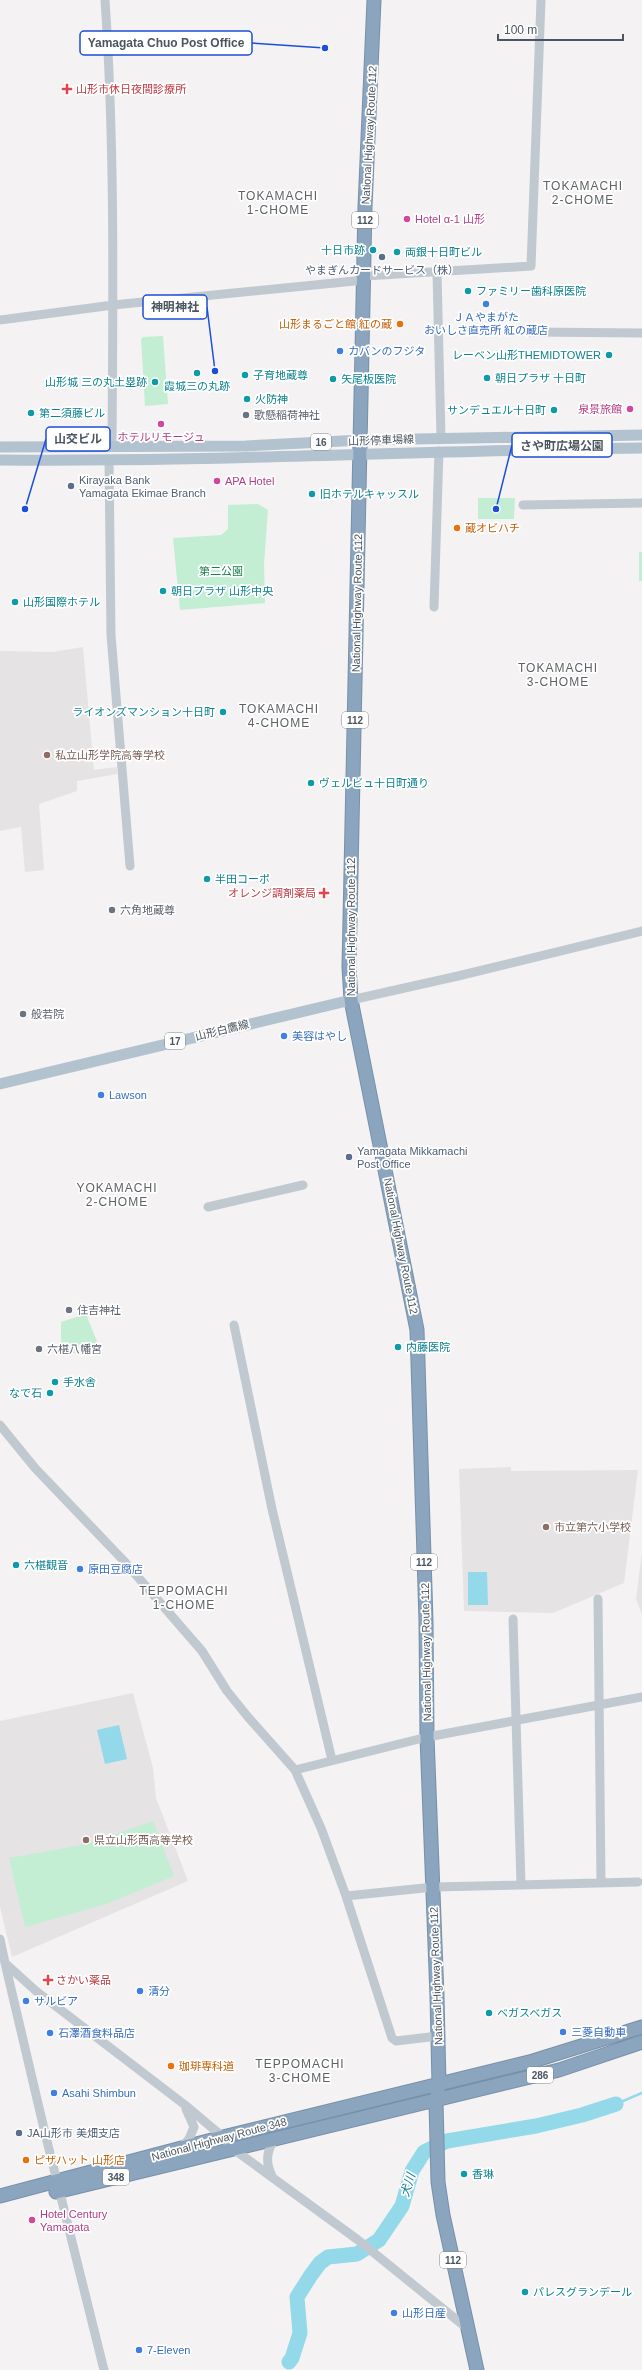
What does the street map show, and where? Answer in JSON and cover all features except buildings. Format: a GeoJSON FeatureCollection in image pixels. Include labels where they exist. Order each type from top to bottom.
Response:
{"type":"FeatureCollection","features":[{"type":"Feature","properties":{"kind":"highway","name":"National Highway Route 112"},"geometry":{"type":"LineString","coordinates":[[374,0],[365,207],[362,440],[349,967],[351,1000],[417,1330],[426,1621],[427,1737],[434,1887],[438,2036],[439,2084],[436,2102],[436,2150],[443,2215],[477,2370]]}},
{"type":"Feature","properties":{"kind":"highway","name":"286"},"geometry":{"type":"LineString","coordinates":[[439,2084],[533,2061],[642,2027]]}},
{"type":"Feature","properties":{"kind":"highway","name":"286"},"geometry":{"type":"LineString","coordinates":[[436,2102],[559,2070],[642,2042]]}},
{"type":"Feature","properties":{"kind":"highway","name":"National Highway Route 348"},"geometry":{"type":"LineString","coordinates":[[0,2205],[223,2137],[439,2084]]}},
{"type":"Feature","properties":{"kind":"highway","name":"National Highway Route 348"},"geometry":{"type":"LineString","coordinates":[[0,2196],[58,2187],[436,2102]]}},
{"type":"Feature","properties":{"kind":"main road","name":"山形停車場線"},"geometry":{"type":"LineString","coordinates":[[0,447],[246,446],[362,440],[642,435]]}},
{"type":"Feature","properties":{"kind":"main road","name":"山形停車場線"},"geometry":{"type":"LineString","coordinates":[[0,460],[361,455],[439,451],[642,448]]}},
{"type":"Feature","properties":{"kind":"main road","name":"山形白鷹線"},"geometry":{"type":"LineString","coordinates":[[0,1084],[145,1048],[351,1000]]}},
{"type":"Feature","properties":{"kind":"street"},"geometry":{"type":"LineString","coordinates":[[105,0],[109,59],[112,446]]}},
{"type":"Feature","properties":{"kind":"street"},"geometry":{"type":"LineString","coordinates":[[0,320],[112,305],[365,278],[531,266],[542,0]]}},
{"type":"Feature","properties":{"kind":"street"},"geometry":{"type":"LineString","coordinates":[[437,272],[441,438]]}},
{"type":"Feature","properties":{"kind":"street"},"geometry":{"type":"LineString","coordinates":[[530,332],[642,333]]}},
{"type":"Feature","properties":{"kind":"street"},"geometry":{"type":"LineString","coordinates":[[434,607],[439,451]]}},
{"type":"Feature","properties":{"kind":"street"},"geometry":{"type":"LineString","coordinates":[[109,459],[111,634],[130,866]]}},
{"type":"Feature","properties":{"kind":"street"},"geometry":{"type":"LineString","coordinates":[[523,505],[642,503]]}},
{"type":"Feature","properties":{"kind":"street"},"geometry":{"type":"LineString","coordinates":[[351,1000],[458,976],[642,930]]}},
{"type":"Feature","properties":{"kind":"street"},"geometry":{"type":"LineString","coordinates":[[208,1207],[303,1185]]}},
{"type":"Feature","properties":{"kind":"street"},"geometry":{"type":"LineString","coordinates":[[234,1326],[272,1510],[332,1760]]}},
{"type":"Feature","properties":{"kind":"street"},"geometry":{"type":"LineString","coordinates":[[0,1426],[35,1468],[124,1561],[202,1651],[227,1691],[295,1770],[321,1828],[346,1896],[392,2038],[396,2041],[438,2036]]}},
{"type":"Feature","properties":{"kind":"street"},"geometry":{"type":"LineString","coordinates":[[598,1599],[601,1883]]}},
{"type":"Feature","properties":{"kind":"street"},"geometry":{"type":"LineString","coordinates":[[514,1619],[518,1720],[521,1884]]}},
{"type":"Feature","properties":{"kind":"street"},"geometry":{"type":"LineString","coordinates":[[295,1770],[427,1737],[642,1697]]}},
{"type":"Feature","properties":{"kind":"street"},"geometry":{"type":"LineString","coordinates":[[346,1896],[434,1887],[638,1882]]}},
{"type":"Feature","properties":{"kind":"street"},"geometry":{"type":"LineString","coordinates":[[0,1939],[58,2187],[104,2370]]}},
{"type":"Feature","properties":{"kind":"street"},"geometry":{"type":"LineString","coordinates":[[5,1963],[36,1992],[184,2105],[223,2137],[232,2148],[358,2240],[468,2329]]}},
{"type":"Feature","properties":{"kind":"street"},"geometry":{"type":"LineString","coordinates":[[180,2149],[189,2140],[194,2127],[184,2105]]}},
{"type":"Feature","properties":{"kind":"street"},"geometry":{"type":"LineString","coordinates":[[273,2179],[269,2170],[267,2158],[268,2151],[275,2138]]}},
{"type":"Feature","properties":{"kind":"shaded area","name":"私立山形学院高等学校"},"geometry":{"type":"Polygon","coordinates":[[[83,647],[94,770],[117,767],[117,774],[77,781],[77,791],[39,804],[44,870],[25,872],[21,827],[0,831],[0,651],[53,652],[83,647]]]}},
{"type":"Feature","properties":{"kind":"shaded area","name":"市立第六小学校"},"geometry":{"type":"Polygon","coordinates":[[[511,1467],[511,1471],[638,1470],[624,1583],[553,1613],[464,1611],[459,1469],[511,1467]]]}},
{"type":"Feature","properties":{"kind":"shaded area"},"geometry":{"type":"Polygon","coordinates":[[[642,1552],[642,1615],[636,1599],[642,1552]]]}},
{"type":"Feature","properties":{"kind":"shaded area","name":"県立山形西高等学校"},"geometry":{"type":"Polygon","coordinates":[[[133,1693],[153,1768],[156,1798],[188,1881],[12,1957],[0,1907],[0,1721],[133,1693]]]}},
{"type":"Feature","properties":{"kind":"green space"},"geometry":{"type":"Polygon","coordinates":[[[163,336],[168,404],[145,406],[141,339],[143,337],[163,336]]]}},
{"type":"Feature","properties":{"kind":"green space"},"geometry":{"type":"Polygon","coordinates":[[[478,498],[515,498],[514,519],[478,519],[478,498]]]}},
{"type":"Feature","properties":{"kind":"green space","name":"第二公園"},"geometry":{"type":"Polygon","coordinates":[[[258,504],[268,510],[264,564],[265,603],[180,610],[173,538],[221,535],[228,529],[228,505],[258,504]]]}},
{"type":"Feature","properties":{"kind":"green space"},"geometry":{"type":"Polygon","coordinates":[[[639,552],[642,552],[642,581],[639,581],[639,552]]]}},
{"type":"Feature","properties":{"kind":"green space"},"geometry":{"type":"Polygon","coordinates":[[[86,1314],[100,1349],[61,1355],[61,1322],[86,1314]]]}},
{"type":"Feature","properties":{"kind":"green space"},"geometry":{"type":"Polygon","coordinates":[[[153,1821],[174,1876],[106,1904],[25,1927],[9,1858],[88,1844],[153,1821]]]}},
{"type":"Feature","properties":{"kind":"water"},"geometry":{"type":"Polygon","coordinates":[[[468,1572],[487,1572],[488,1605],[468,1605],[468,1572]]]}},
{"type":"Feature","properties":{"kind":"water"},"geometry":{"type":"Polygon","coordinates":[[[119,1725],[127,1759],[105,1764],[97,1730],[119,1725]]]}},
{"type":"Feature","properties":{"kind":"waterway"},"geometry":{"type":"LineString","coordinates":[[616,2104],[642,2093]]}},
{"type":"Feature","properties":{"kind":"waterway","name":"犬川"},"geometry":{"type":"LineString","coordinates":[[289,2362],[292,2358],[300,2333],[297,2297],[311,2275],[320,2263],[328,2257],[357,2254],[379,2240],[402,2206],[412,2171],[424,2152],[447,2141],[536,2126],[582,2115],[616,2104]]}},
{"type":"Feature","properties":{"kind":"place","name":"Yamagata Chuo Post Office"},"geometry":{"type":"Point","coordinates":[325,48]}},
{"type":"Feature","properties":{"kind":"place","name":"山形市休日夜間診療所"},"geometry":{"type":"Point","coordinates":[67,89]}},
{"type":"Feature","properties":{"kind":"place","name":"Hotel α-1 山形"},"geometry":{"type":"Point","coordinates":[407,219]}},
{"type":"Feature","properties":{"kind":"place","name":"十日市跡"},"geometry":{"type":"Point","coordinates":[373,250]}},
{"type":"Feature","properties":{"kind":"place","name":"両銀十日町ビル"},"geometry":{"type":"Point","coordinates":[397,252]}},
{"type":"Feature","properties":{"kind":"place","name":"やまぎんカードサービス（株）"},"geometry":{"type":"Point","coordinates":[382,257]}},
{"type":"Feature","properties":{"kind":"place","name":"ファミリー歯科原医院"},"geometry":{"type":"Point","coordinates":[468,291]}},
{"type":"Feature","properties":{"kind":"place","name":"ＪＡやまがた おいしさ直売所 紅の蔵店"},"geometry":{"type":"Point","coordinates":[486,304]}},
{"type":"Feature","properties":{"kind":"place","name":"山形まるごと館 紅の蔵"},"geometry":{"type":"Point","coordinates":[400,324]}},
{"type":"Feature","properties":{"kind":"place","name":"カバンのフジタ"},"geometry":{"type":"Point","coordinates":[340,351]}},
{"type":"Feature","properties":{"kind":"place","name":"レーベン山形THEMIDTOWER"},"geometry":{"type":"Point","coordinates":[609,355]}},
{"type":"Feature","properties":{"kind":"place","name":"神明神社"},"geometry":{"type":"Point","coordinates":[215,371]}},
{"type":"Feature","properties":{"kind":"place","name":"霞城三の丸跡"},"geometry":{"type":"Point","coordinates":[197,373]}},
{"type":"Feature","properties":{"kind":"place","name":"子育地蔵尊"},"geometry":{"type":"Point","coordinates":[245,375]}},
{"type":"Feature","properties":{"kind":"place","name":"朝日プラザ 十日町"},"geometry":{"type":"Point","coordinates":[487,378]}},
{"type":"Feature","properties":{"kind":"place","name":"矢尾板医院"},"geometry":{"type":"Point","coordinates":[333,379]}},
{"type":"Feature","properties":{"kind":"place","name":"山形城 三の丸土塁跡"},"geometry":{"type":"Point","coordinates":[155,382]}},
{"type":"Feature","properties":{"kind":"place","name":"火防神"},"geometry":{"type":"Point","coordinates":[247,399]}},
{"type":"Feature","properties":{"kind":"place","name":"泉景旅館"},"geometry":{"type":"Point","coordinates":[630,409]}},
{"type":"Feature","properties":{"kind":"place","name":"サンデュエル十日町"},"geometry":{"type":"Point","coordinates":[554,410]}},
{"type":"Feature","properties":{"kind":"place","name":"第二須藤ビル"},"geometry":{"type":"Point","coordinates":[31,413]}},
{"type":"Feature","properties":{"kind":"place","name":"歌懸稲荷神社"},"geometry":{"type":"Point","coordinates":[246,415]}},
{"type":"Feature","properties":{"kind":"place","name":"ホテルリモージュ"},"geometry":{"type":"Point","coordinates":[161,424]}},
{"type":"Feature","properties":{"kind":"place","name":"APA Hotel"},"geometry":{"type":"Point","coordinates":[217,481]}},
{"type":"Feature","properties":{"kind":"place","name":"Kirayaka Bank Yamagata Ekimae Branch"},"geometry":{"type":"Point","coordinates":[71,486]}},
{"type":"Feature","properties":{"kind":"place","name":"旧ホテルキャッスル"},"geometry":{"type":"Point","coordinates":[312,494]}},
{"type":"Feature","properties":{"kind":"place","name":"山交ビル"},"geometry":{"type":"Point","coordinates":[25,509]}},
{"type":"Feature","properties":{"kind":"place","name":"さや町広場公園"},"geometry":{"type":"Point","coordinates":[496,509]}},
{"type":"Feature","properties":{"kind":"place","name":"蔵オビハチ"},"geometry":{"type":"Point","coordinates":[457,528]}},
{"type":"Feature","properties":{"kind":"place","name":"朝日プラザ 山形中央"},"geometry":{"type":"Point","coordinates":[163,591]}},
{"type":"Feature","properties":{"kind":"place","name":"山形国際ホテル"},"geometry":{"type":"Point","coordinates":[15,602]}},
{"type":"Feature","properties":{"kind":"place","name":"ライオンズマンション十日町"},"geometry":{"type":"Point","coordinates":[223,712]}},
{"type":"Feature","properties":{"kind":"place","name":"私立山形学院高等学校"},"geometry":{"type":"Point","coordinates":[47,755]}},
{"type":"Feature","properties":{"kind":"place","name":"ヴェルビュ十日町通り"},"geometry":{"type":"Point","coordinates":[311,783]}},
{"type":"Feature","properties":{"kind":"place","name":"半田コーポ"},"geometry":{"type":"Point","coordinates":[207,879]}},
{"type":"Feature","properties":{"kind":"place","name":"オレンジ調剤薬局"},"geometry":{"type":"Point","coordinates":[324,893]}},
{"type":"Feature","properties":{"kind":"place","name":"六角地蔵尊"},"geometry":{"type":"Point","coordinates":[112,910]}},
{"type":"Feature","properties":{"kind":"place","name":"般若院"},"geometry":{"type":"Point","coordinates":[23,1014]}},
{"type":"Feature","properties":{"kind":"place","name":"美容はやし"},"geometry":{"type":"Point","coordinates":[284,1036]}},
{"type":"Feature","properties":{"kind":"place","name":"Lawson"},"geometry":{"type":"Point","coordinates":[101,1095]}},
{"type":"Feature","properties":{"kind":"place","name":"Yamagata Mikkamachi Post Office"},"geometry":{"type":"Point","coordinates":[349,1157]}},
{"type":"Feature","properties":{"kind":"place","name":"住吉神社"},"geometry":{"type":"Point","coordinates":[69,1310]}},
{"type":"Feature","properties":{"kind":"place","name":"内藤医院"},"geometry":{"type":"Point","coordinates":[398,1347]}},
{"type":"Feature","properties":{"kind":"place","name":"六椹八幡宮"},"geometry":{"type":"Point","coordinates":[39,1349]}},
{"type":"Feature","properties":{"kind":"place","name":"手水舎"},"geometry":{"type":"Point","coordinates":[55,1382]}},
{"type":"Feature","properties":{"kind":"place","name":"なで石"},"geometry":{"type":"Point","coordinates":[50,1393]}},
{"type":"Feature","properties":{"kind":"place","name":"市立第六小学校"},"geometry":{"type":"Point","coordinates":[546,1527]}},
{"type":"Feature","properties":{"kind":"place","name":"六椹観音"},"geometry":{"type":"Point","coordinates":[16,1565]}},
{"type":"Feature","properties":{"kind":"place","name":"原田豆腐店"},"geometry":{"type":"Point","coordinates":[80,1569]}},
{"type":"Feature","properties":{"kind":"place","name":"県立山形西高等学校"},"geometry":{"type":"Point","coordinates":[86,1840]}},
{"type":"Feature","properties":{"kind":"place","name":"さかい薬品"},"geometry":{"type":"Point","coordinates":[48,1980]}},
{"type":"Feature","properties":{"kind":"place","name":"清分"},"geometry":{"type":"Point","coordinates":[140,1991]}},
{"type":"Feature","properties":{"kind":"place","name":"サルビア"},"geometry":{"type":"Point","coordinates":[26,2001]}},
{"type":"Feature","properties":{"kind":"place","name":"ベガスベガス"},"geometry":{"type":"Point","coordinates":[489,2013]}},
{"type":"Feature","properties":{"kind":"place","name":"三菱自動車"},"geometry":{"type":"Point","coordinates":[563,2032]}},
{"type":"Feature","properties":{"kind":"place","name":"石澤酒食料品店"},"geometry":{"type":"Point","coordinates":[50,2033]}},
{"type":"Feature","properties":{"kind":"place","name":"珈琲専科道"},"geometry":{"type":"Point","coordinates":[171,2066]}},
{"type":"Feature","properties":{"kind":"place","name":"Asahi Shimbun"},"geometry":{"type":"Point","coordinates":[54,2093]}},
{"type":"Feature","properties":{"kind":"place","name":"JA山形市 美畑支店"},"geometry":{"type":"Point","coordinates":[19,2133]}},
{"type":"Feature","properties":{"kind":"place","name":"ピザハット 山形店"},"geometry":{"type":"Point","coordinates":[26,2160]}},
{"type":"Feature","properties":{"kind":"place","name":"香琳"},"geometry":{"type":"Point","coordinates":[464,2174]}},
{"type":"Feature","properties":{"kind":"place","name":"Hotel Century Yamagata"},"geometry":{"type":"Point","coordinates":[32,2220]}},
{"type":"Feature","properties":{"kind":"place","name":"パレスグランデール"},"geometry":{"type":"Point","coordinates":[525,2292]}},
{"type":"Feature","properties":{"kind":"place","name":"山形日産"},"geometry":{"type":"Point","coordinates":[394,2313]}},
{"type":"Feature","properties":{"kind":"place","name":"7-Eleven"},"geometry":{"type":"Point","coordinates":[139,2350]}},
{"type":"Feature","properties":{"kind":"district","name":"TOKAMACHI 2-CHOME"},"geometry":{"type":"Point","coordinates":[583,193]}},
{"type":"Feature","properties":{"kind":"district","name":"TOKAMACHI 1-CHOME"},"geometry":{"type":"Point","coordinates":[278,203]}},
{"type":"Feature","properties":{"kind":"district","name":"TOKAMACHI 3-CHOME"},"geometry":{"type":"Point","coordinates":[558,675]}},
{"type":"Feature","properties":{"kind":"district","name":"TOKAMACHI 4-CHOME"},"geometry":{"type":"Point","coordinates":[279,716]}},
{"type":"Feature","properties":{"kind":"district","name":"YOKAMACHI 2-CHOME"},"geometry":{"type":"Point","coordinates":[117,1195]}},
{"type":"Feature","properties":{"kind":"district","name":"TEPPOMACHI 1-CHOME"},"geometry":{"type":"Point","coordinates":[184,1598]}},
{"type":"Feature","properties":{"kind":"district","name":"TEPPOMACHI 3-CHOME"},"geometry":{"type":"Point","coordinates":[300,2071]}}]}
